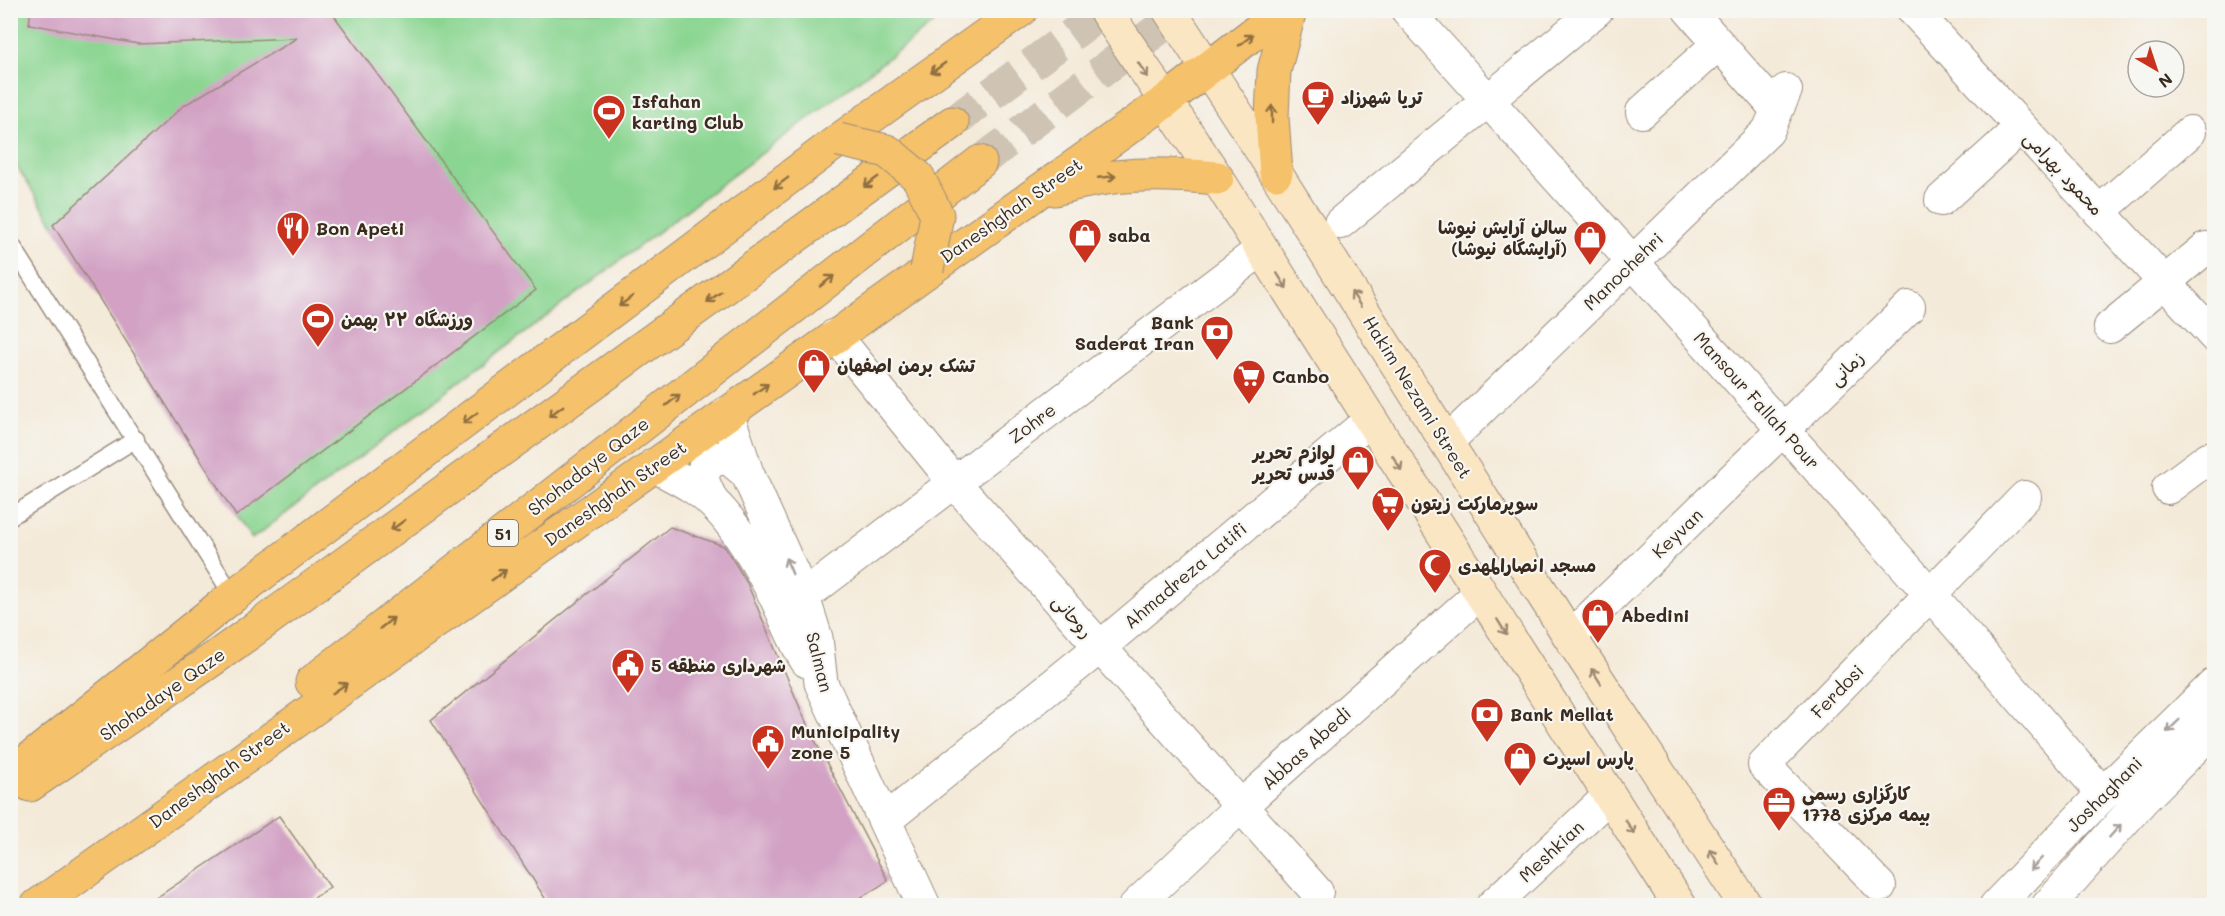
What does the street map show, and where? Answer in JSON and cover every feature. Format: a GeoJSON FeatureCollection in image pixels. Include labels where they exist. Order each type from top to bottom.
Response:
{"type":"FeatureCollection","features":[{"type":"Feature","properties":{"kind":"main road"},"geometry":{"type":"LineString","coordinates":[[975,41],[992,10]]}},
{"type":"Feature","properties":{"kind":"main road"},"geometry":{"type":"LineString","coordinates":[[10,775],[233,596],[839,140],[1021,10]]}},
{"type":"Feature","properties":{"kind":"main road"},"geometry":{"type":"LineString","coordinates":[[1105,10],[1164,102],[1217,178],[1680,906]]}},
{"type":"Feature","properties":{"kind":"main road","name":"Hakim Nezami Street"},"geometry":{"type":"LineString","coordinates":[[1169,10],[1276,173],[1330,232],[1447,442],[1570,637],[1746,906]]}},
{"type":"Feature","properties":{"kind":"main road","name":"Daneshghah Street"},"geometry":{"type":"LineString","coordinates":[[37,906],[1164,102],[1284,10]]}},
{"type":"Feature","properties":{"kind":"main road"},"geometry":{"type":"LineString","coordinates":[[1276,173],[1272,117],[1274,71],[1290,10]]}},
{"type":"Feature","properties":{"kind":"main road"},"geometry":{"type":"LineString","coordinates":[[1190,139],[1190,120],[1201,106],[1213,102],[1226,105],[1236,112]]}},
{"type":"Feature","properties":{"kind":"main road","name":"Shohadaye Qaze"},"geometry":{"type":"LineString","coordinates":[[10,798],[216,657],[952,123]]}},
{"type":"Feature","properties":{"kind":"main road"},"geometry":{"type":"LineString","coordinates":[[839,140],[887,151],[918,177],[937,215],[927,270]]}},
{"type":"Feature","properties":{"kind":"main road","name":"Shohadaye Qaze"},"geometry":{"type":"LineString","coordinates":[[27,906],[980,162]]}},
{"type":"Feature","properties":{"kind":"main road"},"geometry":{"type":"LineString","coordinates":[[1030,196],[1102,177],[1153,172],[1217,178]]}},
{"type":"Feature","properties":{"kind":"street","name":"Mansour Fallah Pour"},"geometry":{"type":"LineString","coordinates":[[1407,10],[1931,595],[2103,794]]}},
{"type":"Feature","properties":{"kind":"street"},"geometry":{"type":"LineString","coordinates":[[1330,232],[1597,10]]}},
{"type":"Feature","properties":{"kind":"street"},"geometry":{"type":"LineString","coordinates":[[1642,111],[1718,45],[1689,10]]}},
{"type":"Feature","properties":{"kind":"street","name":"محمود بهرامی"},"geometry":{"type":"LineString","coordinates":[[1913,10],[2214,336]]}},
{"type":"Feature","properties":{"kind":"street","name":"Manochehri"},"geometry":{"type":"LineString","coordinates":[[1447,442],[1768,131],[1782,100],[1718,45]]}},
{"type":"Feature","properties":{"kind":"street"},"geometry":{"type":"LineString","coordinates":[[1941,200],[2021,127]]}},
{"type":"Feature","properties":{"kind":"street"},"geometry":{"type":"LineString","coordinates":[[2099,212],[2190,132]]}},
{"type":"Feature","properties":{"kind":"street"},"geometry":{"type":"LineString","coordinates":[[2110,327],[2206,248]]}},
{"type":"Feature","properties":{"kind":"street","name":"Zohre"},"geometry":{"type":"LineString","coordinates":[[803,597],[1262,249]]}},
{"type":"Feature","properties":{"kind":"street","name":"زمانی"},"geometry":{"type":"LineString","coordinates":[[1784,430],[1909,307]]}},
{"type":"Feature","properties":{"kind":"street","name":"روحانی"},"geometry":{"type":"LineString","coordinates":[[836,335],[954,482],[1317,892]]}},
{"type":"Feature","properties":{"kind":"street","name":"Salman"},"geometry":{"type":"LineString","coordinates":[[727,414],[747,473],[803,597],[816,638],[821,683],[887,819],[924,906]]}},
{"type":"Feature","properties":{"kind":"street","name":"Ahmadreza Latifi"},"geometry":{"type":"LineString","coordinates":[[887,819],[1100,647],[1370,420]]}},
{"type":"Feature","properties":{"kind":"street","name":"Keyvan"},"geometry":{"type":"LineString","coordinates":[[1570,637],[1784,430]]}},
{"type":"Feature","properties":{"kind":"street"},"geometry":{"type":"LineString","coordinates":[[712,502],[702,480],[705,466],[717,458],[730,459],[747,473]]}},
{"type":"Feature","properties":{"kind":"street"},"geometry":{"type":"LineString","coordinates":[[2168,488],[2208,458],[2214,465]]}},
{"type":"Feature","properties":{"kind":"street"},"geometry":{"type":"LineString","coordinates":[[654,465],[712,502],[729,521],[770,586],[797,646],[821,683]]}},
{"type":"Feature","properties":{"kind":"street","name":"Ferdosi"},"geometry":{"type":"LineString","coordinates":[[1880,886],[1764,765],[2025,497]]}},
{"type":"Feature","properties":{"kind":"street","name":"Abbas Abedi"},"geometry":{"type":"LineString","coordinates":[[1135,906],[1241,806],[1480,593]]}},
{"type":"Feature","properties":{"kind":"street","name":"Joshaghani"},"geometry":{"type":"LineString","coordinates":[[1996,906],[2103,794],[2213,690]]}},
{"type":"Feature","properties":{"kind":"street","name":"Joshaghani"},"geometry":{"type":"LineString","coordinates":[[2048,906],[2143,799],[2214,728]]}},
{"type":"Feature","properties":{"kind":"street","name":"Meshkian"},"geometry":{"type":"LineString","coordinates":[[1492,906],[1609,796]]}},
{"type":"Feature","properties":{"kind":"lane"},"geometry":{"type":"LineString","coordinates":[[10,242],[233,596]]}},
{"type":"Feature","properties":{"kind":"lane"},"geometry":{"type":"LineString","coordinates":[[10,517],[136,439]]}},
{"type":"Feature","properties":{"kind":"green space","name":"ورزشگاه ۲۲ بهمن"},"geometry":{"type":"Polygon","coordinates":[[[11,11],[950,11],[252,539],[11,157],[11,11]]]}},
{"type":"Feature","properties":{"kind":"building","name":"Bon Apeti"},"geometry":{"type":"Polygon","coordinates":[[[31,10],[330,10],[536,290],[236,516],[53,225],[183,106],[297,38],[138,44],[29,24],[31,10]]]}},
{"type":"Feature","properties":{"kind":"building","name":"شهرداری منطقه 5"},"geometry":{"type":"Polygon","coordinates":[[[670,527],[724,546],[735,563],[747,583],[809,729],[888,881],[847,906],[550,906],[431,720],[670,527]]]}},
{"type":"Feature","properties":{"kind":"building"},"geometry":{"type":"Polygon","coordinates":[[[279,816],[330,887],[302,906],[144,906],[279,816]]]}},
{"type":"Feature","properties":{"kind":"tunnel"},"geometry":{"type":"LineString","coordinates":[[952,123],[1105,10]]}},
{"type":"Feature","properties":{"kind":"tunnel"},"geometry":{"type":"LineString","coordinates":[[980,162],[1184,10]]}},
{"type":"Feature","properties":{"kind":"place","name":"تریا شهرزاد"},"geometry":{"type":"Point","coordinates":[1318,126]}},
{"type":"Feature","properties":{"kind":"place","name":"Isfahan karting Club"},"geometry":{"type":"Point","coordinates":[609,140]}},
{"type":"Feature","properties":{"kind":"place","name":"Bon Apeti"},"geometry":{"type":"Point","coordinates":[293,257]}},
{"type":"Feature","properties":{"kind":"place","name":"saba"},"geometry":{"type":"Point","coordinates":[1085,264]}},
{"type":"Feature","properties":{"kind":"place","name":"سالن آرایش نیوشا (آرایشگاه نیوشا)"},"geometry":{"type":"Point","coordinates":[1590,266]}},
{"type":"Feature","properties":{"kind":"place","name":"ورزشگاه ۲۲ بهمن"},"geometry":{"type":"Point","coordinates":[318,348]}},
{"type":"Feature","properties":{"kind":"place","name":"Bank Saderat Iran"},"geometry":{"type":"Point","coordinates":[1217,361]}},
{"type":"Feature","properties":{"kind":"place","name":"تشک برمن اصفهان"},"geometry":{"type":"Point","coordinates":[814,394]}},
{"type":"Feature","properties":{"kind":"place","name":"Canbo"},"geometry":{"type":"Point","coordinates":[1249,405]}},
{"type":"Feature","properties":{"kind":"place","name":"لوازم تحریر قدس تحریر"},"geometry":{"type":"Point","coordinates":[1358,491]}},
{"type":"Feature","properties":{"kind":"place","name":"سوپرمارکت زیتون"},"geometry":{"type":"Point","coordinates":[1388,532]}},
{"type":"Feature","properties":{"kind":"place","name":"مسجد انصارالمهدی"},"geometry":{"type":"Point","coordinates":[1435,594]}},
{"type":"Feature","properties":{"kind":"place","name":"Abedini"},"geometry":{"type":"Point","coordinates":[1598,644]}},
{"type":"Feature","properties":{"kind":"place","name":"شهرداری منطقه 5"},"geometry":{"type":"Point","coordinates":[628,694]}},
{"type":"Feature","properties":{"kind":"place","name":"Bank Mellat"},"geometry":{"type":"Point","coordinates":[1487,743]}},
{"type":"Feature","properties":{"kind":"place","name":"Municipality zone 5"},"geometry":{"type":"Point","coordinates":[768,770]}},
{"type":"Feature","properties":{"kind":"place","name":"پارس اسپرت"},"geometry":{"type":"Point","coordinates":[1520,787]}},
{"type":"Feature","properties":{"kind":"place","name":"کارگزاری رسمی بیمه مرکزی 1778"},"geometry":{"type":"Point","coordinates":[1779,832]}}]}
